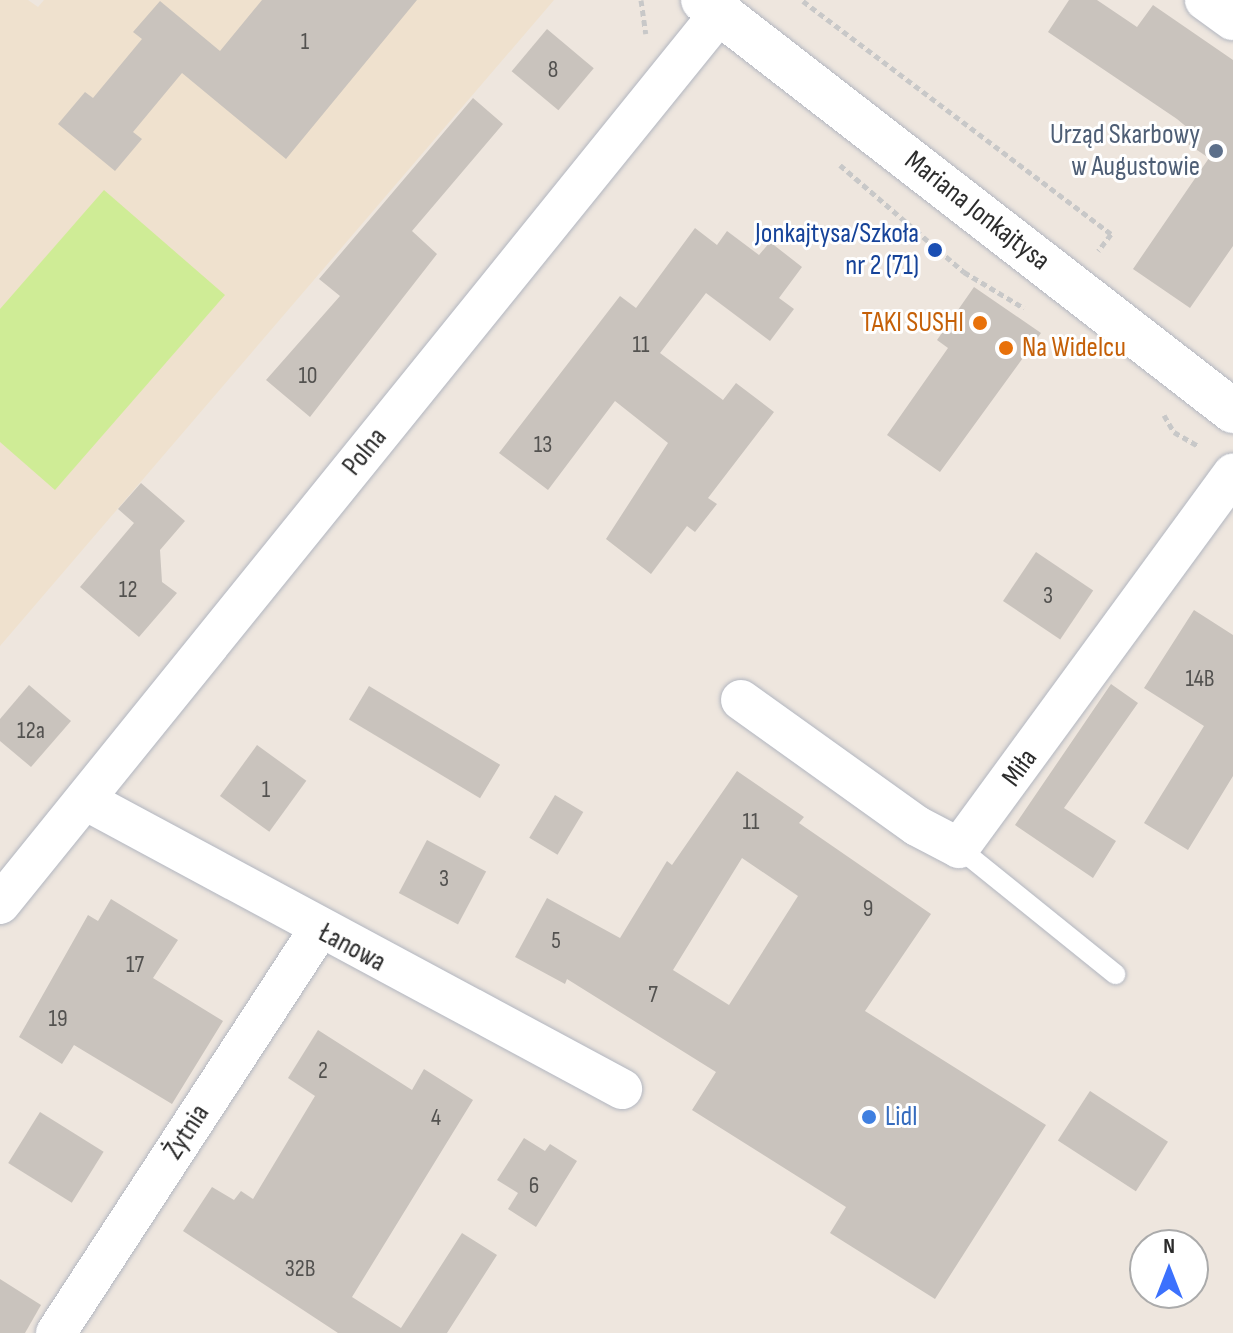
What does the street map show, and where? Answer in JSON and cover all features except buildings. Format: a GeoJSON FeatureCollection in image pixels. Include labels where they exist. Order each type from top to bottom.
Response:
{"type":"FeatureCollection","features":[{"type":"Feature","properties":{"kind":"street"},"geometry":{"type":"LineString","coordinates":[[1205,0],[1233,20]]}},
{"type":"Feature","properties":{"kind":"street","name":"Mariana Jonkajtysa"},"geometry":{"type":"LineString","coordinates":[[718,4],[1233,411]]}},
{"type":"Feature","properties":{"kind":"street","name":"Polna"},"geometry":{"type":"LineString","coordinates":[[0,904],[718,4]]}},
{"type":"Feature","properties":{"kind":"street","name":"Miła"},"geometry":{"type":"LineString","coordinates":[[959,848],[1233,474]]}},
{"type":"Feature","properties":{"kind":"street"},"geometry":{"type":"LineString","coordinates":[[741,700],[904,817],[959,848]]}},
{"type":"Feature","properties":{"kind":"street","name":"Łanowa"},"geometry":{"type":"LineString","coordinates":[[85,800],[318,931],[622,1089]]}},
{"type":"Feature","properties":{"kind":"street","name":"Żytnia"},"geometry":{"type":"LineString","coordinates":[[56,1333],[318,931]]}},
{"type":"Feature","properties":{"kind":"lane"},"geometry":{"type":"LineString","coordinates":[[959,848],[1115,974]]}},
{"type":"Feature","properties":{"kind":"path"},"geometry":{"type":"LineString","coordinates":[[803,1],[1111,234],[1091,259]]}},
{"type":"Feature","properties":{"kind":"shaded area"},"geometry":{"type":"Polygon","coordinates":[[[0,0],[28,0],[38,7],[44,0],[554,0],[0,646],[0,0]]]}},
{"type":"Feature","properties":{"kind":"green space"},"geometry":{"type":"Polygon","coordinates":[[[104,190],[225,295],[55,490],[0,442],[0,309],[104,190]]]}},
{"type":"Feature","properties":{"kind":"place","name":"Urząd Skarbowy w Augustowie"},"geometry":{"type":"Point","coordinates":[1216,151]}},
{"type":"Feature","properties":{"kind":"place","name":"Jonkajtysa/Szkoła nr 2 (71)"},"geometry":{"type":"Point","coordinates":[935,250]}},
{"type":"Feature","properties":{"kind":"place","name":"TAKI SUSHI"},"geometry":{"type":"Point","coordinates":[980,323]}},
{"type":"Feature","properties":{"kind":"place","name":"Na Widelcu"},"geometry":{"type":"Point","coordinates":[1006,348]}},
{"type":"Feature","properties":{"kind":"place","name":"Lidl"},"geometry":{"type":"Point","coordinates":[869,1117]}}]}
